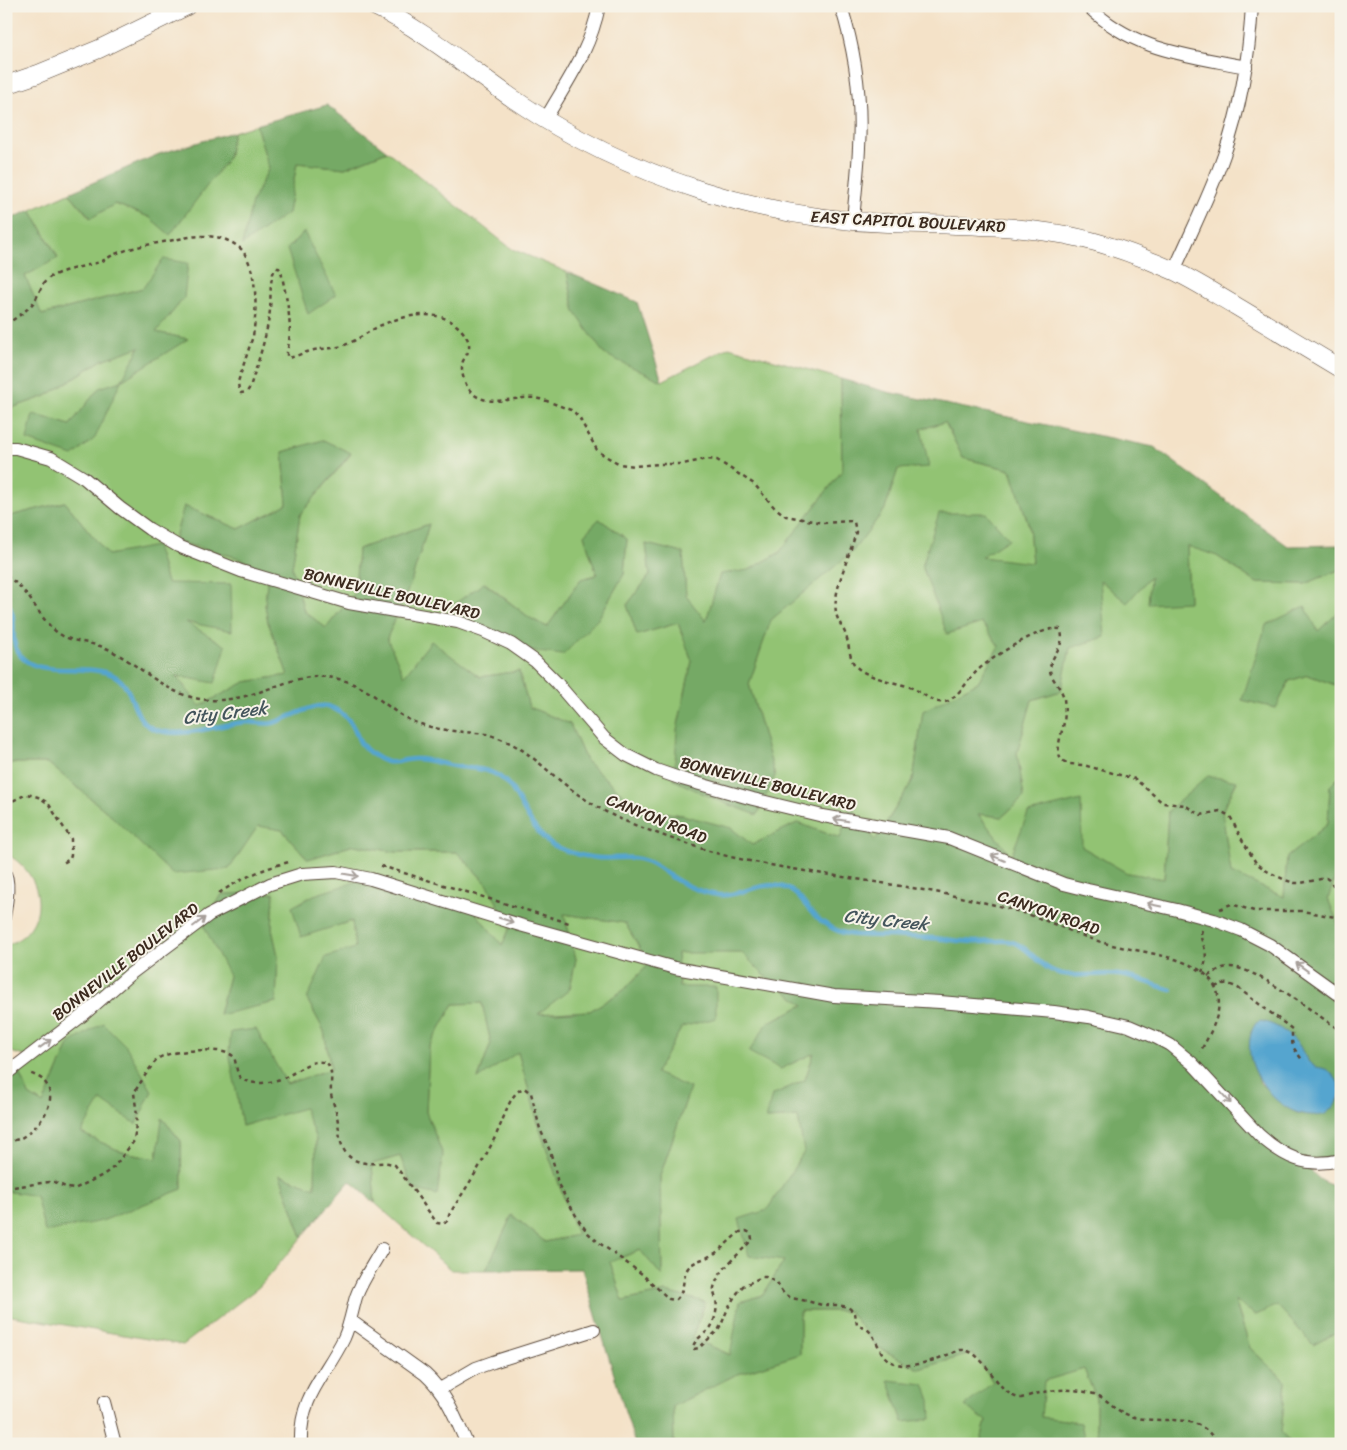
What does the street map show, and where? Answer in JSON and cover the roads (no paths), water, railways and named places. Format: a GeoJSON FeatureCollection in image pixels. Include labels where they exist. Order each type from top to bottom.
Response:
{"type":"FeatureCollection","features":[{"type":"Feature","properties":{"kind":"street"},"geometry":{"type":"LineString","coordinates":[[6,85],[91,52],[187,6]]}},
{"type":"Feature","properties":{"kind":"street","name":"EAST CAPITOL BOULEVARD"},"geometry":{"type":"LineString","coordinates":[[374,6],[406,23],[545,120],[578,139],[657,175],[700,190],[781,211],[853,221],[1001,226],[1069,236],[1106,245],[1174,270],[1341,369]]}},
{"type":"Feature","properties":{"kind":"street"},"geometry":{"type":"LineString","coordinates":[[545,120],[585,50],[599,6]]}},
{"type":"Feature","properties":{"kind":"street"},"geometry":{"type":"LineString","coordinates":[[841,6],[858,88],[859,148],[853,221]]}},
{"type":"Feature","properties":{"kind":"street"},"geometry":{"type":"LineString","coordinates":[[1088,6],[1120,31],[1150,46],[1185,56],[1246,67]]}},
{"type":"Feature","properties":{"kind":"street"},"geometry":{"type":"LineString","coordinates":[[1174,270],[1214,182],[1224,154],[1241,96],[1252,6]]}},
{"type":"Feature","properties":{"kind":"street","name":"BONNEVILLE BOULEVARD"},"geometry":{"type":"LineString","coordinates":[[6,448],[24,450],[51,458],[84,478],[149,529],[178,546],[241,571],[349,603],[458,622],[511,644],[535,661],[556,682],[604,738],[626,755],[656,770],[753,799],[823,816],[949,838],[1064,884],[1214,920],[1241,930],[1270,945],[1341,996]]}},
{"type":"Feature","properties":{"kind":"street","name":"BONNEVILLE BOULEVARD"},"geometry":{"type":"LineString","coordinates":[[6,1074],[83,1015],[129,975],[209,915],[270,884],[302,874],[336,872],[371,878],[520,924],[675,968],[834,996],[940,1002],[1054,1012],[1129,1026],[1170,1045],[1192,1063],[1259,1135],[1270,1144],[1293,1158],[1304,1162],[1341,1160]]}},
{"type":"Feature","properties":{"kind":"street"},"geometry":{"type":"LineString","coordinates":[[302,1444],[302,1425],[308,1400],[313,1388],[343,1338],[351,1320],[360,1290],[382,1249]]}},
{"type":"Feature","properties":{"kind":"street"},"geometry":{"type":"LineString","coordinates":[[351,1320],[425,1374],[440,1389],[467,1444]]}},
{"type":"Feature","properties":{"kind":"street"},"geometry":{"type":"LineString","coordinates":[[440,1389],[476,1368],[594,1330]]}},
{"type":"Feature","properties":{"kind":"street"},"geometry":{"type":"LineString","coordinates":[[104,1402],[115,1444]]}},
{"type":"Feature","properties":{"kind":"lane"},"geometry":{"type":"LineString","coordinates":[[6,870],[9,873],[10,884],[6,923]]}},
{"type":"Feature","properties":{"kind":"water"},"geometry":{"type":"Polygon","coordinates":[[[1261,1021],[1272,1024],[1287,1033],[1299,1045],[1311,1064],[1327,1070],[1336,1079],[1340,1087],[1339,1099],[1326,1114],[1310,1115],[1291,1110],[1274,1098],[1267,1090],[1252,1063],[1249,1048],[1253,1027],[1261,1021]]]}},
{"type":"Feature","properties":{"kind":"waterway","name":"City Creek"},"geometry":{"type":"LineString","coordinates":[[6,600],[13,618],[14,643],[18,652],[25,660],[35,666],[102,671],[113,675],[126,687],[136,710],[145,723],[162,732],[198,731],[246,722],[270,724],[310,708],[318,706],[330,707],[347,718],[362,745],[383,761],[394,762],[424,759],[484,770],[500,777],[512,788],[541,835],[553,845],[568,852],[594,857],[640,859],[654,865],[685,884],[719,895],[734,894],[764,886],[779,886],[791,890],[821,921],[844,933],[973,942],[1014,942],[1045,967],[1059,973],[1067,975],[1111,974],[1126,976],[1171,990]]}}]}
